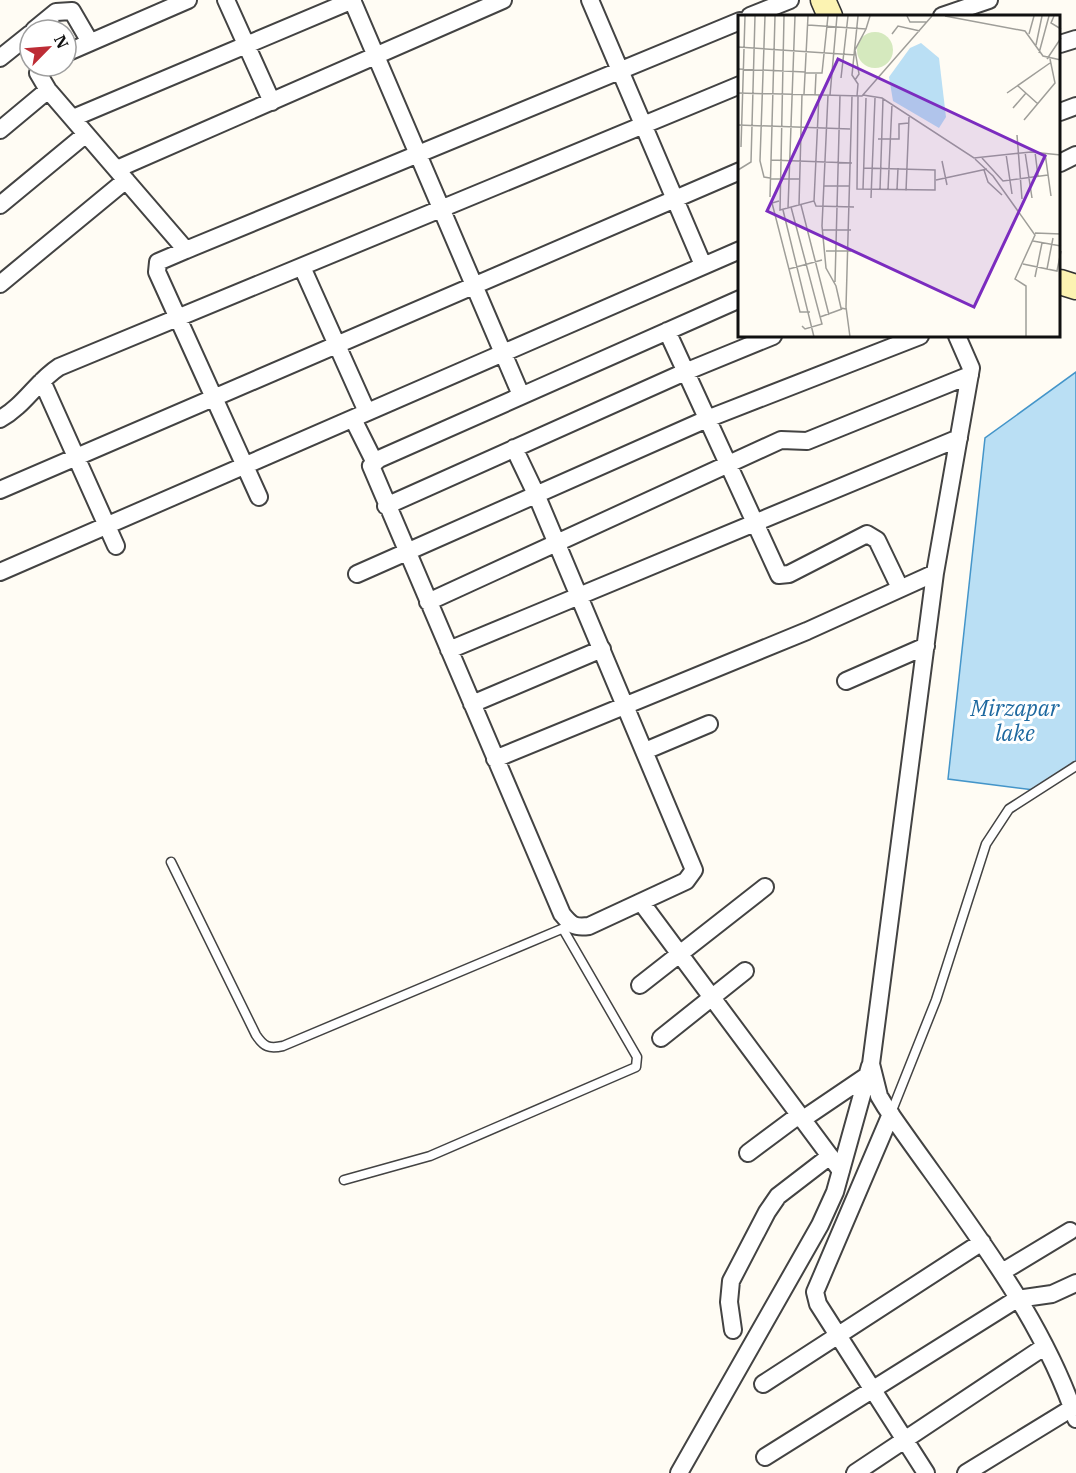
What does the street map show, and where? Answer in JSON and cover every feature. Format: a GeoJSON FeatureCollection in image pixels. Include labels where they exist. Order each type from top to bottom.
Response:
{"type":"FeatureCollection","features":[{"type":"Feature","properties":{"kind":"street"},"geometry":{"type":"LineString","coordinates":[[78,48],[188,0]]}},
{"type":"Feature","properties":{"kind":"street"},"geometry":{"type":"LineString","coordinates":[[226,0],[272,102]]}},
{"type":"Feature","properties":{"kind":"street"},"geometry":{"type":"LineString","coordinates":[[73,118],[352,0],[521,395]]}},
{"type":"Feature","properties":{"kind":"street"},"geometry":{"type":"LineString","coordinates":[[0,284],[122,175],[272,102],[503,0]]}},
{"type":"Feature","properties":{"kind":"street"},"geometry":{"type":"LineString","coordinates":[[590,0],[703,265]]}},
{"type":"Feature","properties":{"kind":"street"},"geometry":{"type":"LineString","coordinates":[[752,15],[790,0]]}},
{"type":"Feature","properties":{"kind":"street"},"geometry":{"type":"LineString","coordinates":[[823,0],[830,15]]}},
{"type":"Feature","properties":{"kind":"street"},"geometry":{"type":"LineString","coordinates":[[945,15],[989,0]]}},
{"type":"Feature","properties":{"kind":"street"},"geometry":{"type":"LineString","coordinates":[[49,18],[56,12],[72,10],[76,18]]}},
{"type":"Feature","properties":{"kind":"street"},"geometry":{"type":"LineString","coordinates":[[78,21],[90,42]]}},
{"type":"Feature","properties":{"kind":"street"},"geometry":{"type":"LineString","coordinates":[[259,497],[156,267],[163,259],[738,22]]}},
{"type":"Feature","properties":{"kind":"street"},"geometry":{"type":"LineString","coordinates":[[1061,43],[1076,39]]}},
{"type":"Feature","properties":{"kind":"street"},"geometry":{"type":"LineString","coordinates":[[0,58],[18,43]]}},
{"type":"Feature","properties":{"kind":"street"},"geometry":{"type":"LineString","coordinates":[[41,78],[48,90],[186,250]]}},
{"type":"Feature","properties":{"kind":"street"},"geometry":{"type":"LineString","coordinates":[[0,420],[18,407],[42,381],[59,367],[738,86]]}},
{"type":"Feature","properties":{"kind":"street"},"geometry":{"type":"LineString","coordinates":[[0,130],[48,90]]}},
{"type":"Feature","properties":{"kind":"street"},"geometry":{"type":"LineString","coordinates":[[1061,111],[1076,106]]}},
{"type":"Feature","properties":{"kind":"street"},"geometry":{"type":"LineString","coordinates":[[0,205],[86,134]]}},
{"type":"Feature","properties":{"kind":"street"},"geometry":{"type":"LineString","coordinates":[[1061,161],[1076,154]]}},
{"type":"Feature","properties":{"kind":"street"},"geometry":{"type":"LineString","coordinates":[[0,490],[738,172]]}},
{"type":"Feature","properties":{"kind":"street"},"geometry":{"type":"LineString","coordinates":[[0,572],[738,251]]}},
{"type":"Feature","properties":{"kind":"street"},"geometry":{"type":"LineString","coordinates":[[302,267],[337,345],[374,461],[371,471],[567,927],[589,926],[686,881],[694,870],[579,594],[514,448]]}},
{"type":"Feature","properties":{"kind":"street"},"geometry":{"type":"LineString","coordinates":[[1061,283],[1076,287]]}},
{"type":"Feature","properties":{"kind":"street"},"geometry":{"type":"LineString","coordinates":[[374,461],[738,300]]}},
{"type":"Feature","properties":{"kind":"street"},"geometry":{"type":"LineString","coordinates":[[667,331],[779,575],[789,573],[867,534],[877,540],[900,588]]}},
{"type":"Feature","properties":{"kind":"street"},"geometry":{"type":"LineString","coordinates":[[386,506],[685,372],[768,338]]}},
{"type":"Feature","properties":{"kind":"street"},"geometry":{"type":"LineString","coordinates":[[357,574],[707,419],[915,338]]}},
{"type":"Feature","properties":{"kind":"street"},"geometry":{"type":"LineString","coordinates":[[679,1473],[806,1254],[835,1192],[869,1070],[936,573],[970,375],[970,361],[958,338]]}},
{"type":"Feature","properties":{"kind":"street"},"geometry":{"type":"LineString","coordinates":[[428,602],[787,438],[807,441],[970,375]]}},
{"type":"Feature","properties":{"kind":"street"},"geometry":{"type":"LineString","coordinates":[[42,381],[116,546]]}},
{"type":"Feature","properties":{"kind":"street"},"geometry":{"type":"LineString","coordinates":[[448,650],[959,438]]}},
{"type":"Feature","properties":{"kind":"street"},"geometry":{"type":"LineString","coordinates":[[495,759],[807,631],[936,573]]}},
{"type":"Feature","properties":{"kind":"street"},"geometry":{"type":"LineString","coordinates":[[846,681],[926,646]]}},
{"type":"Feature","properties":{"kind":"street"},"geometry":{"type":"LineString","coordinates":[[472,704],[602,649]]}},
{"type":"Feature","properties":{"kind":"street"},"geometry":{"type":"LineString","coordinates":[[645,751],[709,724]]}},
{"type":"Feature","properties":{"kind":"street"},"geometry":{"type":"LineString","coordinates":[[640,985],[765,887]]}},
{"type":"Feature","properties":{"kind":"street"},"geometry":{"type":"LineString","coordinates":[[641,902],[841,1171]]}},
{"type":"Feature","properties":{"kind":"street"},"geometry":{"type":"LineString","coordinates":[[661,1038],[745,971]]}},
{"type":"Feature","properties":{"kind":"street"},"geometry":{"type":"LineString","coordinates":[[869,1070],[879,1096],[982,1242],[1002,1272],[1044,1347],[1070,1380],[1074,1413],[966,1473]]}},
{"type":"Feature","properties":{"kind":"street"},"geometry":{"type":"LineString","coordinates":[[748,1153],[869,1070]]}},
{"type":"Feature","properties":{"kind":"street"},"geometry":{"type":"LineString","coordinates":[[891,1114],[815,1292],[818,1304],[926,1473]]}},
{"type":"Feature","properties":{"kind":"street"},"geometry":{"type":"LineString","coordinates":[[733,1330],[729,1302],[731,1281],[767,1212],[778,1196],[830,1156]]}},
{"type":"Feature","properties":{"kind":"street"},"geometry":{"type":"LineString","coordinates":[[1002,1272],[1071,1231]]}},
{"type":"Feature","properties":{"kind":"street"},"geometry":{"type":"LineString","coordinates":[[763,1384],[982,1242]]}},
{"type":"Feature","properties":{"kind":"street"},"geometry":{"type":"LineString","coordinates":[[765,1456],[1017,1299],[1052,1294],[1076,1283]]}},
{"type":"Feature","properties":{"kind":"street"},"geometry":{"type":"LineString","coordinates":[[855,1473],[1044,1347]]}},
{"type":"Feature","properties":{"kind":"lane"},"geometry":{"type":"LineString","coordinates":[[891,1114],[936,1000],[986,844],[1009,809],[1076,766]]}},
{"type":"Feature","properties":{"kind":"lane"},"geometry":{"type":"LineString","coordinates":[[171,862],[262,1045],[271,1048],[283,1046],[567,927],[637,1057],[636,1067],[430,1156],[344,1180]]}},
{"type":"Feature","properties":{"kind":"water","name":"Mirzapar lake"},"geometry":{"type":"Polygon","coordinates":[[[1076,372],[1076,763],[1034,790],[948,779],[985,438],[1076,372]]]}}]}
